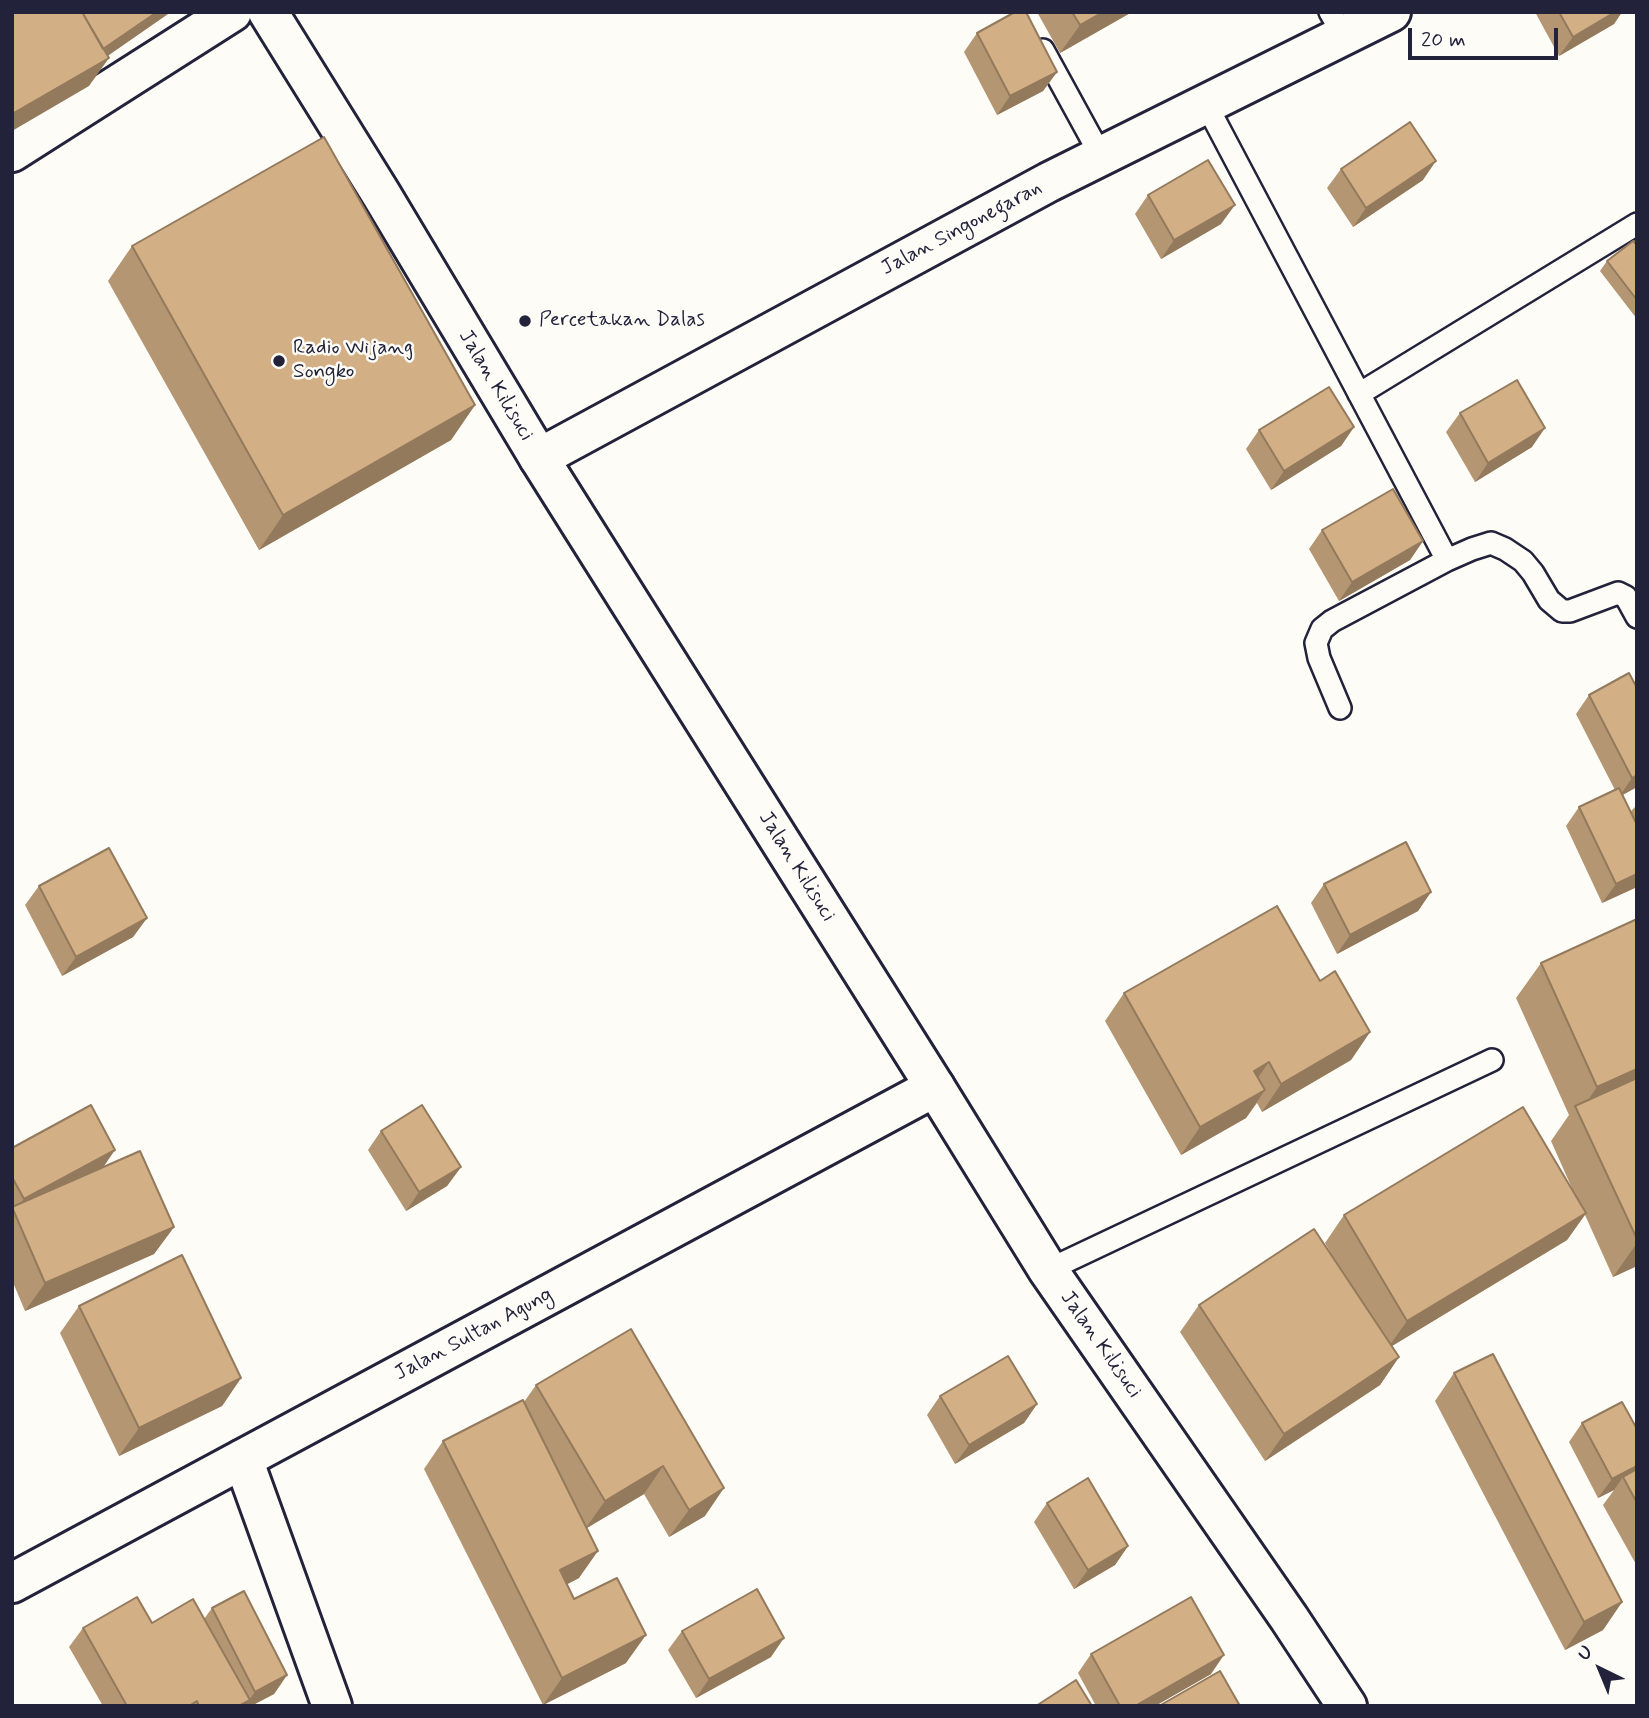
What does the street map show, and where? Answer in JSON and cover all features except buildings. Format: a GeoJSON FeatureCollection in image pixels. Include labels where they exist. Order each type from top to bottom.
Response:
{"type":"FeatureCollection","features":[{"type":"Feature","properties":{"kind":"street"},"geometry":{"type":"LineString","coordinates":[[12,152],[232,12]]}},
{"type":"Feature","properties":{"kind":"street","name":"Jalan Kilisuci"},"geometry":{"type":"LineString","coordinates":[[268,12],[539,458],[1048,1270],[1347,1706]]}},
{"type":"Feature","properties":{"kind":"street","name":"Jalan Singonegaran"},"geometry":{"type":"LineString","coordinates":[[539,458],[1101,156],[1206,104],[1337,24],[1391,12]]}},
{"type":"Feature","properties":{"kind":"street","name":"Jalan Sultan Agung"},"geometry":{"type":"LineString","coordinates":[[12,1583],[935,1087]]}},
{"type":"Feature","properties":{"kind":"street"},"geometry":{"type":"LineString","coordinates":[[243,1459],[332,1706]]}},
{"type":"Feature","properties":{"kind":"lane"},"geometry":{"type":"LineString","coordinates":[[1036,37],[1101,156]]}},
{"type":"Feature","properties":{"kind":"lane"},"geometry":{"type":"LineString","coordinates":[[1206,104],[1447,560]]}},
{"type":"Feature","properties":{"kind":"lane"},"geometry":{"type":"LineString","coordinates":[[1359,394],[1637,224]]}},
{"type":"Feature","properties":{"kind":"lane"},"geometry":{"type":"LineString","coordinates":[[1340,708],[1315,643],[1322,629],[1332,621],[1447,560],[1491,543],[1522,561],[1533,573],[1549,600],[1562,611],[1570,611],[1618,593],[1626,597],[1637,617]]}},
{"type":"Feature","properties":{"kind":"lane"},"geometry":{"type":"LineString","coordinates":[[1048,1270],[1492,1060]]}},
{"type":"Feature","properties":{"kind":"place","name":"Percetakan Dalas"},"geometry":{"type":"Point","coordinates":[525,321]}},
{"type":"Feature","properties":{"kind":"place","name":"Radio Wijang Songko"},"geometry":{"type":"Point","coordinates":[279,361]}}]}
